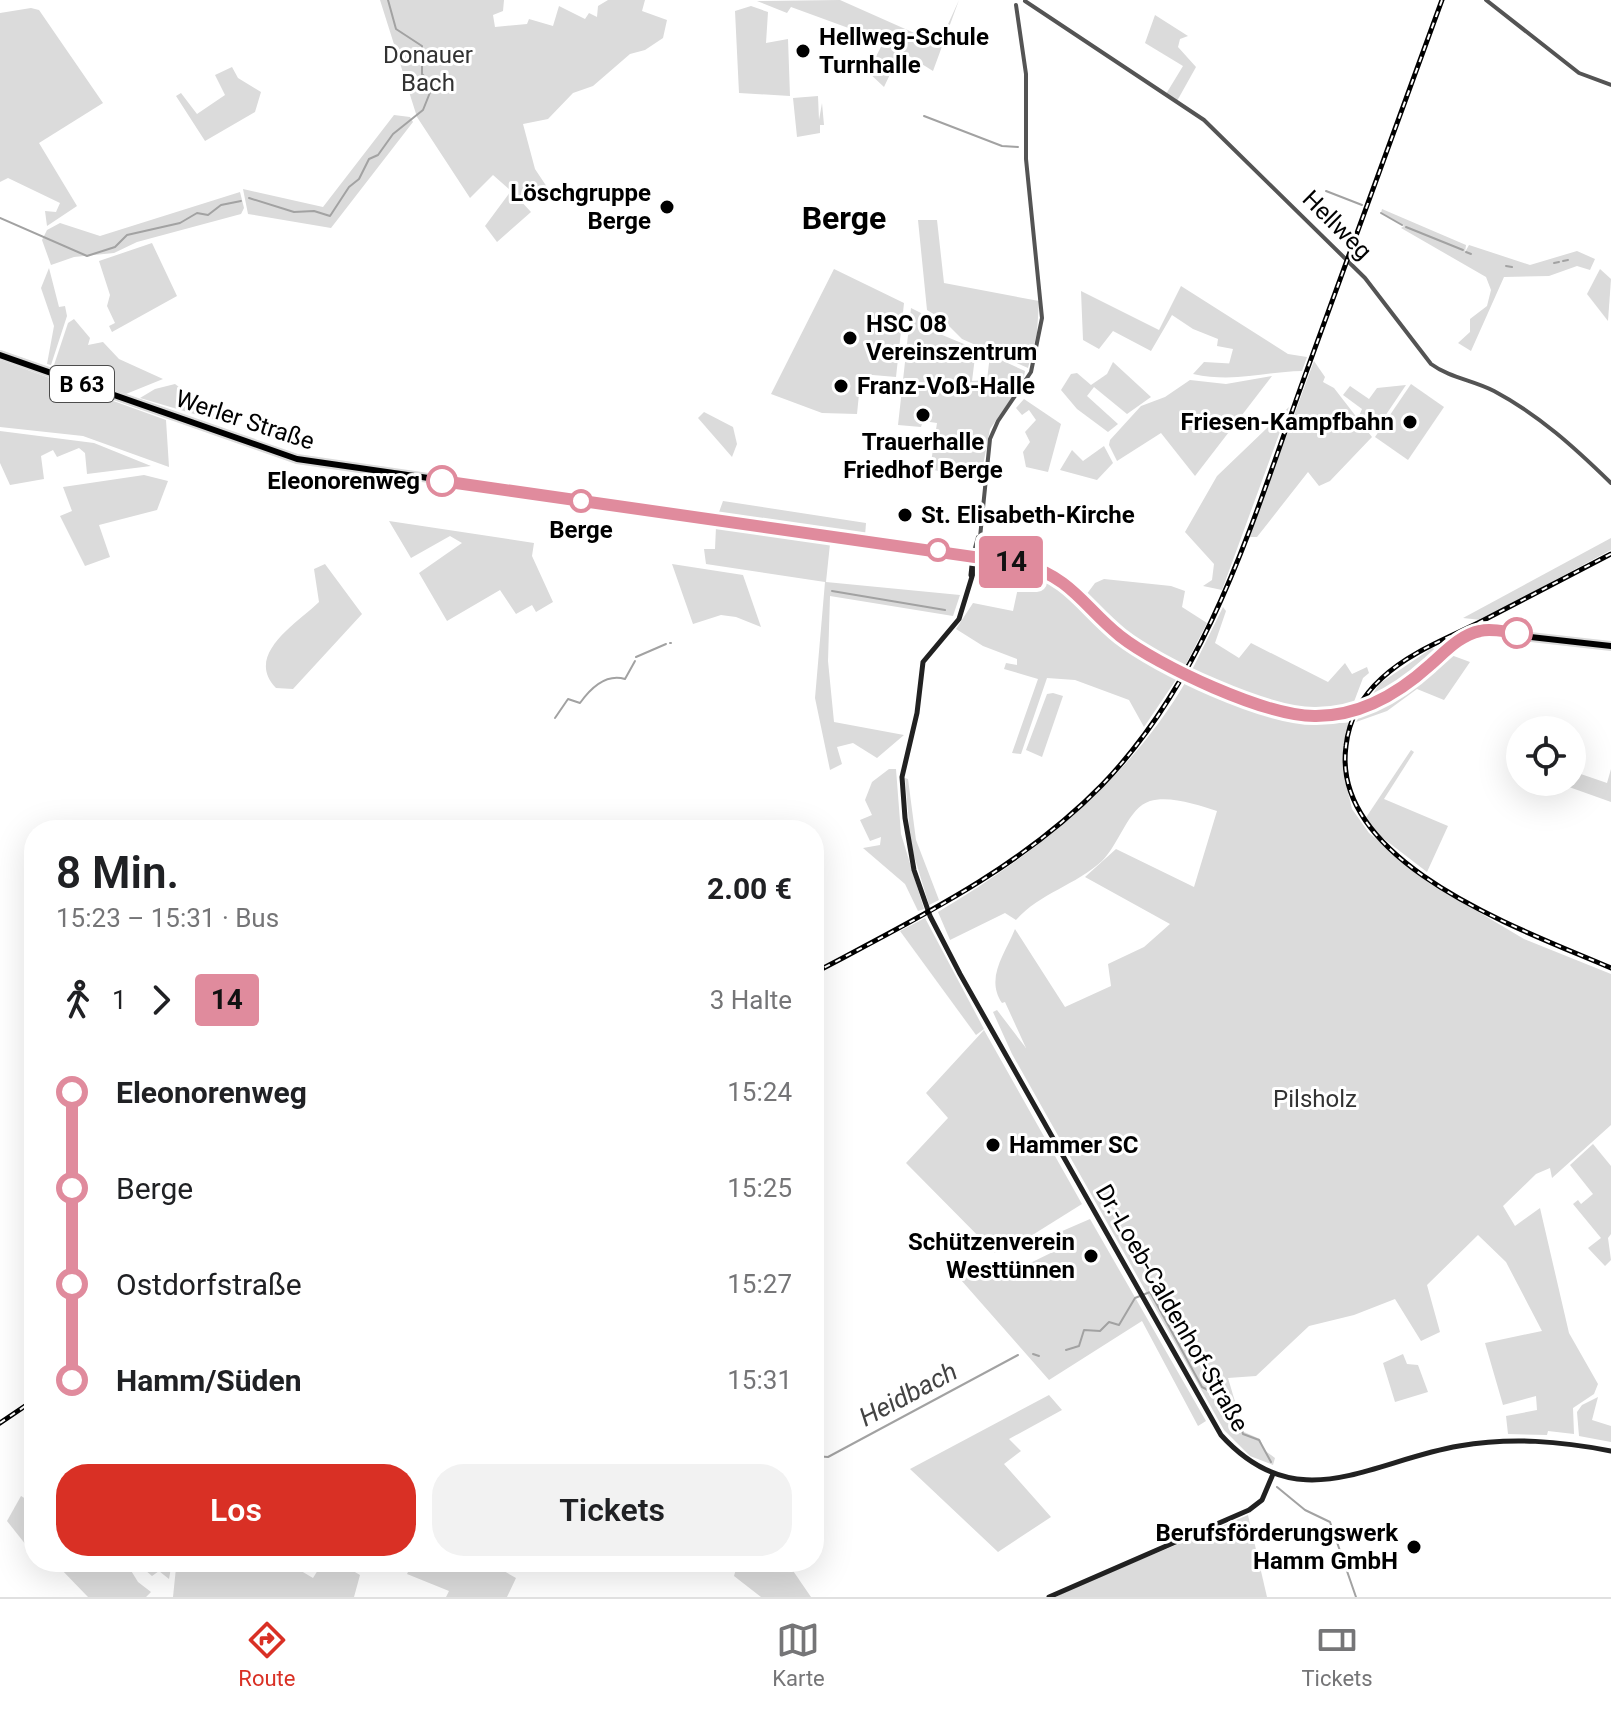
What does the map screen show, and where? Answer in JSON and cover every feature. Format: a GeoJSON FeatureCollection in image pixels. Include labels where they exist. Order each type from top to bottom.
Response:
{"type":"FeatureCollection","features":[{"type":"Feature","properties":{"kind":"main road","name":"Werler Straße"},"geometry":{"type":"LineString","coordinates":[[0,355],[297,459],[1023,564],[1061,580],[1122,638],[1177,668],[1272,711],[1315,716],[1365,707],[1392,695],[1461,639],[1478,631],[1611,646]]}},
{"type":"Feature","properties":{"kind":"main road","name":"Dr.-Loeb-Caldenhof-Straße"},"geometry":{"type":"LineString","coordinates":[[975,556],[959,619],[931,648],[922,668],[917,713],[902,777],[911,855],[930,916],[960,974],[1221,1435],[1248,1461],[1273,1473],[1308,1481],[1337,1480],[1432,1451],[1512,1440],[1554,1442],[1611,1451]]}},
{"type":"Feature","properties":{"kind":"main road"},"geometry":{"type":"LineString","coordinates":[[1049,1597],[1249,1510],[1262,1500],[1273,1473]]}},
{"type":"Feature","properties":{"kind":"street"},"geometry":{"type":"LineString","coordinates":[[975,556],[992,435],[1031,372],[1042,318],[1026,159],[1026,74],[1016,5],[1011,0]]}},
{"type":"Feature","properties":{"kind":"street"},"geometry":{"type":"LineString","coordinates":[[1486,0],[1579,73],[1611,85]]}},
{"type":"Feature","properties":{"kind":"street"},"geometry":{"type":"LineString","coordinates":[[1016,5],[1025,1]]}},
{"type":"Feature","properties":{"kind":"street","name":"Hellweg"},"geometry":{"type":"LineString","coordinates":[[1025,1],[1204,120],[1365,278],[1431,364],[1447,374],[1489,388],[1547,422],[1611,483]]}},
{"type":"Feature","properties":{"kind":"green space"},"geometry":{"type":"Polygon","coordinates":[[[380,0],[504,0],[503,11],[493,15],[495,27],[527,24],[529,19],[553,26],[559,6],[585,19],[589,13],[597,17],[598,6],[608,0],[645,0],[642,11],[667,20],[663,38],[645,50],[630,54],[593,86],[573,93],[548,119],[523,124],[535,169],[551,193],[547,197],[533,184],[518,198],[531,212],[497,242],[485,226],[511,191],[493,175],[470,198],[417,117],[380,0]]]}},
{"type":"Feature","properties":{"kind":"green space"},"geometry":{"type":"Polygon","coordinates":[[[840,0],[939,44],[959,0],[933,71],[901,51],[884,87],[868,72],[884,41],[791,7],[787,13],[757,1],[840,0]]]}},
{"type":"Feature","properties":{"kind":"green space"},"geometry":{"type":"Polygon","coordinates":[[[751,6],[768,12],[766,43],[788,39],[790,96],[739,93],[735,11],[751,6]]]}},
{"type":"Feature","properties":{"kind":"green space"},"geometry":{"type":"Polygon","coordinates":[[[31,8],[39,10],[103,103],[39,143],[77,206],[47,226],[45,211],[56,212],[60,203],[8,178],[0,182],[0,13],[31,8]]]}},
{"type":"Feature","properties":{"kind":"green space"},"geometry":{"type":"Polygon","coordinates":[[[1155,15],[1188,36],[1180,39],[1178,47],[1196,67],[1177,101],[1166,94],[1183,66],[1145,43],[1155,15]]]}},
{"type":"Feature","properties":{"kind":"green space"},"geometry":{"type":"Polygon","coordinates":[[[232,67],[238,78],[261,92],[255,112],[205,141],[176,96],[181,93],[197,114],[225,95],[215,75],[232,67]]]}},
{"type":"Feature","properties":{"kind":"green space"},"geometry":{"type":"Polygon","coordinates":[[[818,96],[819,120],[822,103],[824,125],[820,125],[820,133],[797,137],[793,98],[818,96]]]}},
{"type":"Feature","properties":{"kind":"green space"},"geometry":{"type":"Polygon","coordinates":[[[394,115],[410,117],[413,122],[331,228],[248,214],[243,189],[323,207],[394,115]]]}},
{"type":"Feature","properties":{"kind":"green space"},"geometry":{"type":"Polygon","coordinates":[[[240,192],[244,208],[241,214],[137,242],[114,253],[74,257],[51,265],[42,240],[47,230],[60,223],[100,236],[240,192]]]}},
{"type":"Feature","properties":{"kind":"green space"},"geometry":{"type":"Polygon","coordinates":[[[1382,209],[1466,245],[1465,252],[1469,245],[1530,265],[1577,251],[1595,259],[1590,270],[1577,266],[1549,276],[1504,277],[1471,351],[1458,343],[1470,332],[1470,319],[1487,306],[1491,290],[1486,277],[1401,228],[1404,226],[1381,213],[1382,209]]]}},
{"type":"Feature","properties":{"kind":"green space"},"geometry":{"type":"Polygon","coordinates":[[[918,220],[937,220],[944,283],[1039,301],[1037,333],[1028,368],[962,339],[942,319],[927,310],[918,220]]]}},
{"type":"Feature","properties":{"kind":"green space"},"geometry":{"type":"Polygon","coordinates":[[[152,243],[177,296],[112,332],[109,326],[115,323],[107,306],[110,295],[99,261],[152,243]]]}},
{"type":"Feature","properties":{"kind":"green space"},"geometry":{"type":"Polygon","coordinates":[[[49,268],[59,307],[65,306],[67,316],[51,365],[47,364],[54,326],[41,288],[49,268]]]}},
{"type":"Feature","properties":{"kind":"green space","name":"HSC 08 Vereinszentrum"},"geometry":{"type":"Polygon","coordinates":[[[834,269],[904,303],[896,377],[861,374],[857,414],[822,413],[771,394],[834,269]]]}},
{"type":"Feature","properties":{"kind":"green space"},"geometry":{"type":"Polygon","coordinates":[[[1600,269],[1611,279],[1608,321],[1587,294],[1600,269]]]}},
{"type":"Feature","properties":{"kind":"green space"},"geometry":{"type":"Polygon","coordinates":[[[1181,286],[1288,354],[1307,357],[1302,371],[1235,377],[1193,374],[1204,362],[1229,363],[1233,349],[1217,346],[1218,339],[1193,329],[1172,315],[1151,351],[1113,331],[1099,349],[1083,340],[1081,291],[1159,330],[1181,286]]]}},
{"type":"Feature","properties":{"kind":"green space"},"geometry":{"type":"Polygon","coordinates":[[[911,308],[935,320],[935,332],[976,349],[972,381],[987,380],[990,355],[1025,371],[1023,382],[990,429],[980,481],[930,469],[937,423],[923,421],[921,427],[898,425],[911,308]]]}},
{"type":"Feature","properties":{"kind":"green space"},"geometry":{"type":"Polygon","coordinates":[[[74,319],[90,338],[88,345],[103,342],[119,359],[163,379],[126,394],[53,368],[68,323],[74,319]]]}},
{"type":"Feature","properties":{"kind":"green space"},"geometry":{"type":"Polygon","coordinates":[[[0,360],[166,420],[169,467],[83,436],[0,427],[0,360]]]}},
{"type":"Feature","properties":{"kind":"green space"},"geometry":{"type":"Polygon","coordinates":[[[1314,361],[1325,377],[1323,382],[1334,388],[1372,437],[1330,481],[1319,486],[1308,472],[1257,537],[1249,537],[1314,361]]]}},
{"type":"Feature","properties":{"kind":"green space"},"geometry":{"type":"Polygon","coordinates":[[[1113,362],[1151,397],[1127,414],[1094,387],[1087,396],[1118,424],[1108,432],[1077,409],[1061,390],[1071,374],[1077,373],[1091,385],[1107,374],[1113,362]]]}},
{"type":"Feature","properties":{"kind":"green space"},"geometry":{"type":"Polygon","coordinates":[[[1272,376],[1195,476],[1161,433],[1117,461],[1109,445],[1141,406],[1165,397],[1190,380],[1226,384],[1272,376]]]}},
{"type":"Feature","properties":{"kind":"green space"},"geometry":{"type":"Polygon","coordinates":[[[175,384],[228,424],[140,398],[155,389],[175,384]]]}},
{"type":"Feature","properties":{"kind":"green space","name":"Friesen-Kampfbahn"},"geometry":{"type":"Polygon","coordinates":[[[1411,384],[1444,407],[1408,460],[1375,437],[1411,384]]]}},
{"type":"Feature","properties":{"kind":"green space"},"geometry":{"type":"Polygon","coordinates":[[[1406,385],[1377,428],[1359,416],[1362,409],[1343,395],[1350,386],[1369,399],[1377,388],[1406,385]]]}},
{"type":"Feature","properties":{"kind":"green space"},"geometry":{"type":"Polygon","coordinates":[[[1024,399],[1061,424],[1048,472],[1026,467],[1023,452],[1030,442],[1025,432],[1036,420],[1029,410],[1022,415],[1016,408],[1024,399]]]}},
{"type":"Feature","properties":{"kind":"green space"},"geometry":{"type":"Polygon","coordinates":[[[1289,407],[1222,590],[1203,586],[1212,580],[1214,564],[1185,532],[1217,476],[1289,407]]]}},
{"type":"Feature","properties":{"kind":"green space"},"geometry":{"type":"Polygon","coordinates":[[[704,412],[733,427],[737,444],[732,457],[698,418],[704,412]]]}},
{"type":"Feature","properties":{"kind":"green space"},"geometry":{"type":"Polygon","coordinates":[[[0,431],[94,443],[151,466],[87,474],[85,453],[79,448],[57,457],[53,450],[41,456],[44,479],[10,485],[0,463],[0,431]]]}},
{"type":"Feature","properties":{"kind":"green space"},"geometry":{"type":"Polygon","coordinates":[[[1104,446],[1113,463],[1097,480],[1060,470],[1072,450],[1083,461],[1104,446]]]}},
{"type":"Feature","properties":{"kind":"green space"},"geometry":{"type":"Polygon","coordinates":[[[144,475],[168,481],[157,510],[99,525],[110,557],[85,566],[60,516],[72,511],[63,487],[144,475]]]}},
{"type":"Feature","properties":{"kind":"green space"},"geometry":{"type":"Polygon","coordinates":[[[723,501],[866,523],[865,536],[718,515],[723,501]]]}},
{"type":"Feature","properties":{"kind":"green space"},"geometry":{"type":"Polygon","coordinates":[[[389,521],[534,543],[532,556],[553,602],[536,612],[532,605],[516,614],[500,590],[447,621],[419,573],[462,543],[450,536],[411,558],[389,521]]]}},
{"type":"Feature","properties":{"kind":"green space"},"geometry":{"type":"Polygon","coordinates":[[[716,527],[830,544],[826,582],[960,595],[953,616],[830,596],[828,661],[834,722],[904,735],[877,758],[853,743],[837,747],[842,764],[830,770],[815,698],[825,582],[706,564],[704,549],[715,549],[716,527]]]}},
{"type":"Feature","properties":{"kind":"green space"},"geometry":{"type":"Polygon","coordinates":[[[1611,538],[1611,550],[1481,620],[1463,618],[1611,538]]]}},
{"type":"Feature","properties":{"kind":"green space"},"geometry":{"type":"Polygon","coordinates":[[[325,564],[362,614],[293,689],[276,688],[268,676],[266,664],[269,652],[287,630],[319,602],[314,569],[325,564]]]}},
{"type":"Feature","properties":{"kind":"green space"},"geometry":{"type":"Polygon","coordinates":[[[672,564],[743,575],[761,627],[721,615],[693,624],[672,564]]]}},
{"type":"Feature","properties":{"kind":"green space"},"geometry":{"type":"Polygon","coordinates":[[[1022,569],[1061,586],[1119,639],[1177,669],[1179,665],[1130,638],[1086,595],[1095,583],[1104,579],[1171,586],[1185,591],[1182,607],[1207,623],[1184,668],[1144,727],[1129,700],[1075,680],[1047,678],[1021,754],[1012,753],[1038,679],[1004,669],[1006,663],[1017,665],[1017,659],[983,646],[956,629],[973,603],[1013,611],[1022,569]]]}},
{"type":"Feature","properties":{"kind":"green space"},"geometry":{"type":"Polygon","coordinates":[[[1223,607],[1226,611],[1215,643],[1239,658],[1251,643],[1328,682],[1345,663],[1352,674],[1367,667],[1369,673],[1363,678],[1352,707],[1307,710],[1268,704],[1191,672],[1223,607]]]}},
{"type":"Feature","properties":{"kind":"green space"},"geometry":{"type":"Polygon","coordinates":[[[1432,648],[1470,662],[1444,700],[1417,689],[1387,711],[1356,722],[1379,684],[1432,648]]]}},
{"type":"Feature","properties":{"kind":"green space","name":"Pilsholz"},"geometry":{"type":"Polygon","coordinates":[[[1188,678],[1247,705],[1287,718],[1308,722],[1351,722],[1343,753],[1343,771],[1352,809],[1369,833],[1435,886],[1524,939],[1611,974],[1611,1125],[1552,1178],[1550,1168],[1536,1174],[1503,1206],[1515,1226],[1540,1208],[1569,1333],[1598,1384],[1594,1394],[1573,1408],[1574,1434],[1548,1431],[1547,1435],[1508,1434],[1506,1416],[1537,1410],[1536,1396],[1503,1405],[1485,1343],[1542,1331],[1506,1262],[1478,1235],[1427,1285],[1440,1332],[1421,1341],[1395,1299],[1354,1315],[1309,1326],[1256,1376],[1228,1378],[1244,1432],[1260,1439],[1264,1450],[1275,1458],[1273,1465],[1250,1456],[1224,1430],[1012,1054],[993,1012],[997,1010],[1026,1048],[1005,1002],[1002,1003],[997,994],[995,984],[998,966],[1015,929],[1065,1007],[1111,986],[1108,964],[1144,947],[1170,924],[1085,877],[1116,849],[1194,887],[1217,811],[1175,800],[1150,801],[1130,818],[1102,861],[1081,877],[1036,903],[1016,920],[1005,913],[950,940],[938,912],[1011,865],[1078,811],[1138,749],[1188,678]]]}},
{"type":"Feature","properties":{"kind":"green space"},"geometry":{"type":"Polygon","coordinates":[[[1047,694],[1063,696],[1042,757],[1026,750],[1047,694]]]}},
{"type":"Feature","properties":{"kind":"green space"},"geometry":{"type":"Polygon","coordinates":[[[1411,750],[1414,752],[1384,799],[1448,826],[1427,872],[1375,832],[1365,819],[1411,750]]]}},
{"type":"Feature","properties":{"kind":"green space"},"geometry":{"type":"Polygon","coordinates":[[[889,769],[896,769],[901,834],[924,909],[918,911],[905,884],[863,848],[880,845],[881,837],[870,841],[860,820],[872,815],[865,800],[872,782],[889,769]]]}},
{"type":"Feature","properties":{"kind":"green space"},"geometry":{"type":"Polygon","coordinates":[[[1611,769],[1611,802],[1586,793],[1586,776],[1607,783],[1611,769]]]}},
{"type":"Feature","properties":{"kind":"green space"},"geometry":{"type":"Polygon","coordinates":[[[905,778],[908,779],[916,840],[939,900],[929,905],[911,846],[905,778]]]}},
{"type":"Feature","properties":{"kind":"green space"},"geometry":{"type":"Polygon","coordinates":[[[925,918],[984,1029],[976,1035],[900,931],[925,918]]]}},
{"type":"Feature","properties":{"kind":"green space","name":"Hammer SC"},"geometry":{"type":"Polygon","coordinates":[[[984,1030],[1082,1204],[1034,1234],[995,1253],[906,1163],[948,1118],[926,1093],[984,1030]]]}},
{"type":"Feature","properties":{"kind":"green space"},"geometry":{"type":"Polygon","coordinates":[[[1593,1144],[1611,1166],[1611,1234],[1608,1238],[1611,1260],[1605,1266],[1588,1248],[1601,1238],[1573,1204],[1578,1200],[1581,1204],[1593,1194],[1570,1165],[1593,1144]]]}},
{"type":"Feature","properties":{"kind":"green space"},"geometry":{"type":"Polygon","coordinates":[[[1090,1219],[1206,1421],[1198,1426],[1142,1321],[1049,1380],[961,1280],[991,1264],[1000,1278],[1065,1246],[1060,1232],[1090,1219]]]}},
{"type":"Feature","properties":{"kind":"green space"},"geometry":{"type":"Polygon","coordinates":[[[1403,1354],[1407,1364],[1418,1365],[1428,1392],[1395,1402],[1383,1363],[1403,1354]]]}},
{"type":"Feature","properties":{"kind":"green space"},"geometry":{"type":"Polygon","coordinates":[[[1049,1395],[1062,1410],[1009,1439],[1021,1451],[1004,1464],[1051,1517],[998,1552],[910,1469],[1049,1395]]]}},
{"type":"Feature","properties":{"kind":"green space"},"geometry":{"type":"Polygon","coordinates":[[[1598,1397],[1592,1420],[1611,1426],[1611,1442],[1579,1436],[1577,1412],[1582,1405],[1598,1397]]]}},
{"type":"Feature","properties":{"kind":"green space"},"geometry":{"type":"Polygon","coordinates":[[[21,1496],[24,1498],[24,1542],[7,1521],[21,1496]]]}},
{"type":"Feature","properties":{"kind":"green space"},"geometry":{"type":"Polygon","coordinates":[[[1248,1515],[1267,1597],[1055,1597],[1082,1584],[1248,1515]]]}},
{"type":"Feature","properties":{"kind":"green space"},"geometry":{"type":"Polygon","coordinates":[[[64,1572],[132,1572],[138,1582],[151,1592],[146,1597],[88,1597],[64,1572]]]}},
{"type":"Feature","properties":{"kind":"green space"},"geometry":{"type":"Polygon","coordinates":[[[176,1572],[303,1572],[313,1578],[317,1572],[355,1572],[360,1575],[354,1597],[173,1597],[176,1572]]]}},
{"type":"Feature","properties":{"kind":"green space"},"geometry":{"type":"Polygon","coordinates":[[[506,1572],[516,1578],[507,1597],[446,1597],[449,1591],[407,1574],[506,1572]]]}},
{"type":"Feature","properties":{"kind":"green space"},"geometry":{"type":"Polygon","coordinates":[[[735,1572],[794,1572],[811,1597],[761,1597],[734,1576],[735,1572]]]}},
{"type":"Feature","properties":{"kind":"waterway","name":"Donauer Bach"},"geometry":{"type":"LineString","coordinates":[[249,198],[294,212],[314,211],[330,216],[349,187],[359,179],[369,159],[378,155],[393,134],[423,110],[433,85],[422,74],[422,46],[396,29],[388,0]]}},
{"type":"Feature","properties":{"kind":"waterway"},"geometry":{"type":"LineString","coordinates":[[924,116],[1002,146],[1018,147]]}},
{"type":"Feature","properties":{"kind":"waterway"},"geometry":{"type":"LineString","coordinates":[[1326,191],[1362,205]]}},
{"type":"Feature","properties":{"kind":"waterway","name":"Donauer Bach"},"geometry":{"type":"LineString","coordinates":[[0,218],[87,256],[115,247],[127,235],[180,223],[197,213],[208,215],[221,205],[241,201]]}},
{"type":"Feature","properties":{"kind":"waterway"},"geometry":{"type":"LineString","coordinates":[[1381,213],[1402,225]]}},
{"type":"Feature","properties":{"kind":"waterway"},"geometry":{"type":"LineString","coordinates":[[1406,227],[1463,250]]}},
{"type":"Feature","properties":{"kind":"waterway"},"geometry":{"type":"LineString","coordinates":[[1466,252],[1471,254]]}},
{"type":"Feature","properties":{"kind":"waterway"},"geometry":{"type":"LineString","coordinates":[[1563,261],[1568,260]]}},
{"type":"Feature","properties":{"kind":"waterway"},"geometry":{"type":"LineString","coordinates":[[1554,263],[1559,262]]}},
{"type":"Feature","properties":{"kind":"waterway"},"geometry":{"type":"LineString","coordinates":[[1506,266],[1512,267]]}},
{"type":"Feature","properties":{"kind":"waterway"},"geometry":{"type":"LineString","coordinates":[[832,591],[945,610]]}},
{"type":"Feature","properties":{"kind":"waterway"},"geometry":{"type":"LineString","coordinates":[[636,657],[666,644]]}},
{"type":"Feature","properties":{"kind":"waterway"},"geometry":{"type":"LineString","coordinates":[[555,718],[568,699],[580,703],[605,680],[625,679],[635,661]]}},
{"type":"Feature","properties":{"kind":"waterway","name":"Heidbach"},"geometry":{"type":"LineString","coordinates":[[1066,1350],[1079,1346],[1084,1330],[1100,1331],[1109,1322],[1119,1325],[1135,1298],[1150,1292],[1202,1387],[1233,1403],[1243,1434],[1259,1440],[1271,1462]]}},
{"type":"Feature","properties":{"kind":"waterway","name":"Heidbach"},"geometry":{"type":"LineString","coordinates":[[1033,1354],[1039,1356]]}},
{"type":"Feature","properties":{"kind":"waterway","name":"Heidbach"},"geometry":{"type":"LineString","coordinates":[[824,1457],[1018,1355]]}},
{"type":"Feature","properties":{"kind":"waterway","name":"Heidbach"},"geometry":{"type":"LineString","coordinates":[[1277,1487],[1305,1510],[1330,1522],[1356,1597]]}},
{"type":"Feature","properties":{"kind":"railway"},"geometry":{"type":"LineString","coordinates":[[824,968],[966,890],[1037,842],[1102,785],[1140,740],[1173,692],[1201,642],[1248,535],[1442,0]]}},
{"type":"Feature","properties":{"kind":"railway"},"geometry":{"type":"LineString","coordinates":[[1611,554],[1430,646],[1393,669],[1363,700],[1353,717],[1346,746],[1349,788],[1369,825],[1400,858],[1486,913],[1611,968]]}},
{"type":"Feature","properties":{"kind":"railway"},"geometry":{"type":"LineString","coordinates":[[0,1423],[24,1407]]}},
{"type":"Feature","properties":{"kind":"bus line","name":"14"},"geometry":{"type":"LineString","coordinates":[[442,481],[1023,564],[1048,573],[1072,587],[1115,632],[1140,649],[1253,705],[1291,715],[1324,716],[1365,707],[1404,687],[1467,636],[1488,630],[1517,633]]}},
{"type":"Feature","properties":{"kind":"place","name":"Hellweg-Schule Turnhalle"},"geometry":{"type":"Point","coordinates":[803,51]}},
{"type":"Feature","properties":{"kind":"place","name":"Löschgruppe Berge"},"geometry":{"type":"Point","coordinates":[667,207]}},
{"type":"Feature","properties":{"kind":"place","name":"HSC 08 Vereinszentrum"},"geometry":{"type":"Point","coordinates":[850,338]}},
{"type":"Feature","properties":{"kind":"place","name":"Franz-Voß-Halle"},"geometry":{"type":"Point","coordinates":[841,386]}},
{"type":"Feature","properties":{"kind":"place","name":"Trauerhalle Friedhof Berge"},"geometry":{"type":"Point","coordinates":[923,415]}},
{"type":"Feature","properties":{"kind":"place","name":"Friesen-Kampfbahn"},"geometry":{"type":"Point","coordinates":[1410,422]}},
{"type":"Feature","properties":{"kind":"place","name":"Eleonorenweg"},"geometry":{"type":"Point","coordinates":[442,481]}},
{"type":"Feature","properties":{"kind":"place","name":"Berge"},"geometry":{"type":"Point","coordinates":[581,501]}},
{"type":"Feature","properties":{"kind":"place","name":"St. Elisabeth-Kirche"},"geometry":{"type":"Point","coordinates":[905,515]}},
{"type":"Feature","properties":{"kind":"place","name":"Hammer SC"},"geometry":{"type":"Point","coordinates":[993,1145]}},
{"type":"Feature","properties":{"kind":"place","name":"Schützenverein Westtünnen"},"geometry":{"type":"Point","coordinates":[1091,1256]}},
{"type":"Feature","properties":{"kind":"place","name":"Berufsförderungswerk Hamm GmbH"},"geometry":{"type":"Point","coordinates":[1414,1547]}},
{"type":"Feature","properties":{"kind":"district","name":"Berge"},"geometry":{"type":"Point","coordinates":[844,218]}}]}
